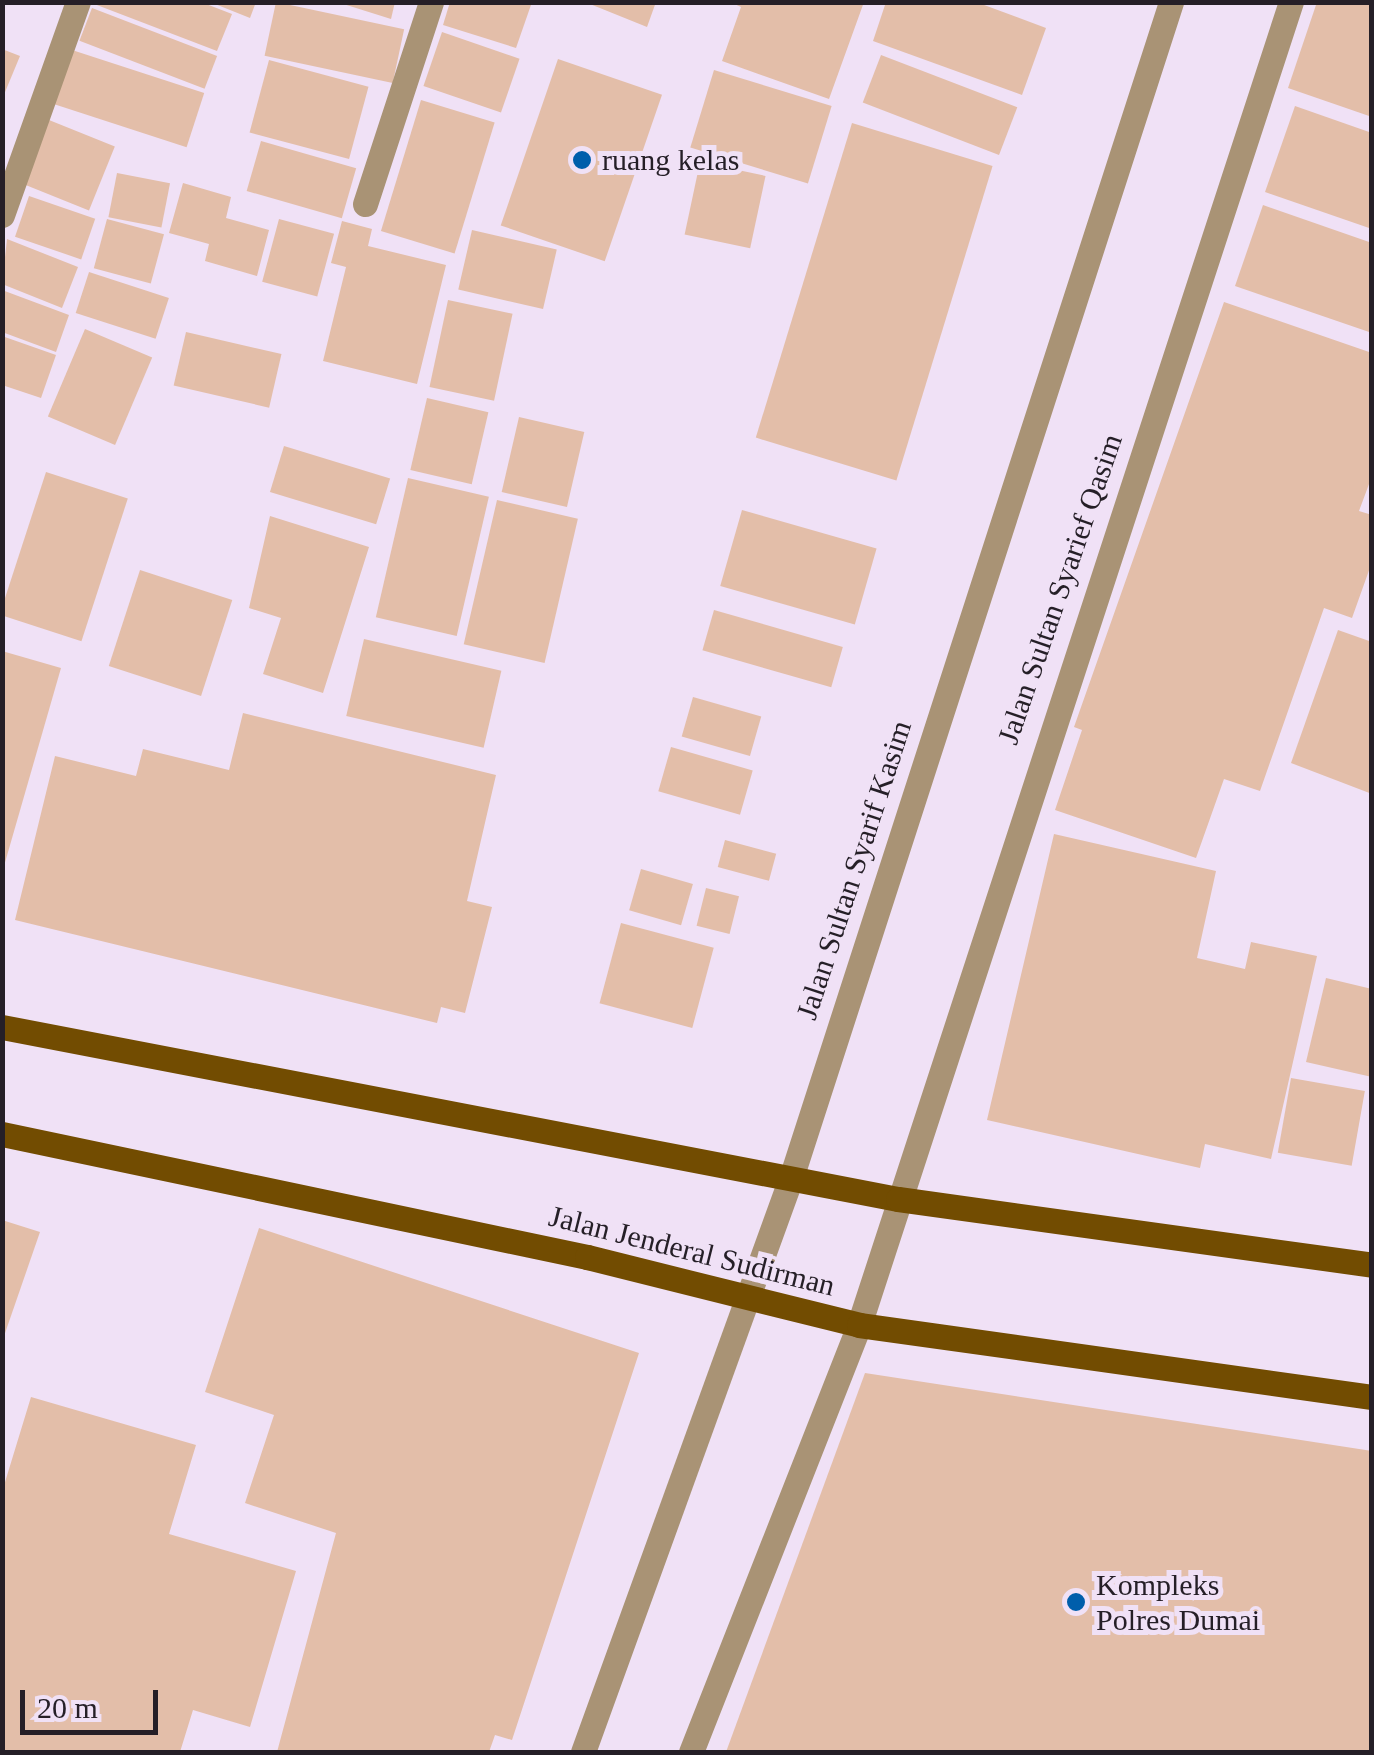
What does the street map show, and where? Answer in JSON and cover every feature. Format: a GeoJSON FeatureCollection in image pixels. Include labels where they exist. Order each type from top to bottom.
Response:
{"type":"FeatureCollection","features":[{"type":"Feature","properties":{"kind":"main road"},"geometry":{"type":"LineString","coordinates":[[2,1027],[898,1198],[1372,1265]]}},
{"type":"Feature","properties":{"kind":"main road","name":"Jalan Jenderal Sudirman"},"geometry":{"type":"LineString","coordinates":[[2,1134],[859,1325],[1372,1397]]}},
{"type":"Feature","properties":{"kind":"street"},"geometry":{"type":"LineString","coordinates":[[2,215],[78,2]]}},
{"type":"Feature","properties":{"kind":"street"},"geometry":{"type":"LineString","coordinates":[[365,204],[431,2]]}},
{"type":"Feature","properties":{"kind":"street","name":"Jalan Sultan Syarif Kasim"},"geometry":{"type":"LineString","coordinates":[[583,1752],[792,1175],[1171,2]]}},
{"type":"Feature","properties":{"kind":"street","name":"Jalan Sultan Syarief Qasim"},"geometry":{"type":"LineString","coordinates":[[898,1198],[1291,2]]}},
{"type":"Feature","properties":{"kind":"street"},"geometry":{"type":"LineString","coordinates":[[691,1752],[859,1325],[898,1198]]}},
{"type":"Feature","properties":{"kind":"building"},"geometry":{"type":"Polygon","coordinates":[[[89,2],[201,2],[232,14],[217,51],[89,2]]]}},
{"type":"Feature","properties":{"kind":"building"},"geometry":{"type":"Polygon","coordinates":[[[210,2],[256,2],[250,18],[210,2]]]}},
{"type":"Feature","properties":{"kind":"building"},"geometry":{"type":"Polygon","coordinates":[[[276,2],[404,29],[393,83],[265,56],[276,2]]]}},
{"type":"Feature","properties":{"kind":"building"},"geometry":{"type":"Polygon","coordinates":[[[337,2],[395,2],[391,19],[337,2]]]}},
{"type":"Feature","properties":{"kind":"building"},"geometry":{"type":"Polygon","coordinates":[[[450,2],[532,2],[516,48],[443,25],[450,2]]]}},
{"type":"Feature","properties":{"kind":"building"},"geometry":{"type":"Polygon","coordinates":[[[585,2],[656,2],[647,27],[585,2]]]}},
{"type":"Feature","properties":{"kind":"building"},"geometry":{"type":"Polygon","coordinates":[[[730,2],[864,2],[829,99],[722,61],[741,7],[730,2]]]}},
{"type":"Feature","properties":{"kind":"building"},"geometry":{"type":"Polygon","coordinates":[[[886,2],[976,2],[1046,28],[1022,95],[873,41],[886,2]]]}},
{"type":"Feature","properties":{"kind":"building"},"geometry":{"type":"Polygon","coordinates":[[[1317,2],[1372,2],[1372,117],[1288,88],[1317,2]]]}},
{"type":"Feature","properties":{"kind":"building"},"geometry":{"type":"Polygon","coordinates":[[[92,8],[217,56],[205,89],[79,41],[92,8]]]}},
{"type":"Feature","properties":{"kind":"building"},"geometry":{"type":"Polygon","coordinates":[[[442,32],[520,59],[501,113],[423,86],[442,32]]]}},
{"type":"Feature","properties":{"kind":"building"},"geometry":{"type":"Polygon","coordinates":[[[2,49],[20,56],[3,97],[2,97],[2,49]]]}},
{"type":"Feature","properties":{"kind":"building"},"geometry":{"type":"Polygon","coordinates":[[[72,50],[204,93],[187,147],[54,104],[72,50]]]}},
{"type":"Feature","properties":{"kind":"building"},"geometry":{"type":"Polygon","coordinates":[[[881,55],[1017,107],[999,155],[863,103],[881,55]]]}},
{"type":"Feature","properties":{"kind":"building","name":"ruang kelas"},"geometry":{"type":"Polygon","coordinates":[[[558,59],[662,95],[605,261],[501,225],[558,59]]]}},
{"type":"Feature","properties":{"kind":"building"},"geometry":{"type":"Polygon","coordinates":[[[269,60],[368,87],[349,159],[250,132],[269,60]]]}},
{"type":"Feature","properties":{"kind":"building"},"geometry":{"type":"Polygon","coordinates":[[[714,70],[832,106],[808,183],[690,147],[714,70]]]}},
{"type":"Feature","properties":{"kind":"building"},"geometry":{"type":"Polygon","coordinates":[[[421,100],[495,123],[455,254],[381,231],[421,100]]]}},
{"type":"Feature","properties":{"kind":"building"},"geometry":{"type":"Polygon","coordinates":[[[1295,106],[1372,133],[1372,229],[1265,192],[1295,106]]]}},
{"type":"Feature","properties":{"kind":"building"},"geometry":{"type":"Polygon","coordinates":[[[49,120],[115,147],[89,211],[23,184],[49,120]]]}},
{"type":"Feature","properties":{"kind":"building"},"geometry":{"type":"Polygon","coordinates":[[[852,123],[993,166],[896,481],[756,438],[852,123]]]}},
{"type":"Feature","properties":{"kind":"building"},"geometry":{"type":"Polygon","coordinates":[[[261,141],[356,168],[342,218],[247,191],[261,141]]]}},
{"type":"Feature","properties":{"kind":"building"},"geometry":{"type":"Polygon","coordinates":[[[700,162],[766,176],[750,248],[685,234],[700,162]]]}},
{"type":"Feature","properties":{"kind":"building"},"geometry":{"type":"Polygon","coordinates":[[[117,173],[170,183],[161,227],[108,217],[117,173]]]}},
{"type":"Feature","properties":{"kind":"building"},"geometry":{"type":"Polygon","coordinates":[[[183,183],[231,197],[226,218],[269,230],[257,276],[205,261],[209,244],[169,233],[183,183]]]}},
{"type":"Feature","properties":{"kind":"building"},"geometry":{"type":"Polygon","coordinates":[[[29,196],[95,219],[81,259],[15,237],[29,196]]]}},
{"type":"Feature","properties":{"kind":"building"},"geometry":{"type":"Polygon","coordinates":[[[1263,205],[1372,243],[1372,333],[1235,286],[1263,205]]]}},
{"type":"Feature","properties":{"kind":"building"},"geometry":{"type":"Polygon","coordinates":[[[107,219],[164,234],[151,284],[94,268],[107,219]]]}},
{"type":"Feature","properties":{"kind":"building"},"geometry":{"type":"Polygon","coordinates":[[[279,219],[334,234],[317,297],[262,282],[279,219]]]}},
{"type":"Feature","properties":{"kind":"building"},"geometry":{"type":"Polygon","coordinates":[[[342,221],[372,229],[368,246],[446,265],[417,384],[323,361],[346,267],[331,263],[342,221]]]}},
{"type":"Feature","properties":{"kind":"building"},"geometry":{"type":"Polygon","coordinates":[[[472,230],[557,250],[543,309],[458,289],[472,230]]]}},
{"type":"Feature","properties":{"kind":"building"},"geometry":{"type":"Polygon","coordinates":[[[7,239],[78,267],[62,308],[2,284],[7,239]]]}},
{"type":"Feature","properties":{"kind":"building"},"geometry":{"type":"Polygon","coordinates":[[[89,272],[169,298],[156,339],[76,313],[89,272]]]}},
{"type":"Feature","properties":{"kind":"building"},"geometry":{"type":"Polygon","coordinates":[[[2,290],[69,315],[56,352],[2,332],[2,290]]]}},
{"type":"Feature","properties":{"kind":"building"},"geometry":{"type":"Polygon","coordinates":[[[448,300],[513,314],[494,401],[429,387],[448,300]]]}},
{"type":"Feature","properties":{"kind":"building"},"geometry":{"type":"Polygon","coordinates":[[[1224,302],[1372,353],[1372,476],[1359,511],[1372,515],[1372,562],[1352,618],[1324,608],[1260,791],[1224,779],[1196,858],[1055,810],[1082,730],[1074,727],[1224,302]]]}},
{"type":"Feature","properties":{"kind":"building"},"geometry":{"type":"Polygon","coordinates":[[[85,329],[152,358],[115,445],[48,416],[85,329]]]}},
{"type":"Feature","properties":{"kind":"building"},"geometry":{"type":"Polygon","coordinates":[[[186,332],[281,354],[269,408],[174,386],[186,332]]]}},
{"type":"Feature","properties":{"kind":"building"},"geometry":{"type":"Polygon","coordinates":[[[2,336],[56,355],[41,398],[2,385],[2,336]]]}},
{"type":"Feature","properties":{"kind":"building"},"geometry":{"type":"Polygon","coordinates":[[[427,398],[488,412],[472,484],[410,470],[427,398]]]}},
{"type":"Feature","properties":{"kind":"building"},"geometry":{"type":"Polygon","coordinates":[[[519,417],[584,432],[567,507],[502,492],[519,417]]]}},
{"type":"Feature","properties":{"kind":"building"},"geometry":{"type":"Polygon","coordinates":[[[284,446],[390,478],[376,524],[270,492],[284,446]]]}},
{"type":"Feature","properties":{"kind":"building"},"geometry":{"type":"Polygon","coordinates":[[[46,472],[128,499],[81,641],[2,615],[46,472]]]}},
{"type":"Feature","properties":{"kind":"building"},"geometry":{"type":"Polygon","coordinates":[[[408,478],[489,497],[457,636],[376,617],[408,478]]]}},
{"type":"Feature","properties":{"kind":"building"},"geometry":{"type":"Polygon","coordinates":[[[497,500],[578,519],[545,663],[464,644],[497,500]]]}},
{"type":"Feature","properties":{"kind":"building"},"geometry":{"type":"Polygon","coordinates":[[[742,510],[877,549],[855,625],[720,586],[742,510]]]}},
{"type":"Feature","properties":{"kind":"building"},"geometry":{"type":"Polygon","coordinates":[[[270,516],[369,547],[323,693],[263,674],[281,618],[249,608],[270,516]]]}},
{"type":"Feature","properties":{"kind":"building"},"geometry":{"type":"Polygon","coordinates":[[[140,570],[232,600],[201,696],[109,666],[140,570]]]}},
{"type":"Feature","properties":{"kind":"building"},"geometry":{"type":"Polygon","coordinates":[[[714,610],[843,647],[831,687],[702,650],[714,610]]]}},
{"type":"Feature","properties":{"kind":"building"},"geometry":{"type":"Polygon","coordinates":[[[1338,630],[1372,642],[1372,794],[1291,763],[1338,630]]]}},
{"type":"Feature","properties":{"kind":"building"},"geometry":{"type":"Polygon","coordinates":[[[364,639],[501,671],[484,748],[346,716],[364,639]]]}},
{"type":"Feature","properties":{"kind":"building"},"geometry":{"type":"Polygon","coordinates":[[[2,651],[61,668],[4,866],[2,866],[2,651]]]}},
{"type":"Feature","properties":{"kind":"building"},"geometry":{"type":"Polygon","coordinates":[[[693,697],[761,717],[750,756],[682,736],[693,697]]]}},
{"type":"Feature","properties":{"kind":"building"},"geometry":{"type":"Polygon","coordinates":[[[243,713],[496,775],[467,901],[492,907],[465,1013],[441,1007],[437,1023],[15,920],[55,756],[136,776],[143,749],[229,770],[243,713]]]}},
{"type":"Feature","properties":{"kind":"building"},"geometry":{"type":"Polygon","coordinates":[[[671,747],[753,770],[740,815],[658,791],[671,747]]]}},
{"type":"Feature","properties":{"kind":"building"},"geometry":{"type":"Polygon","coordinates":[[[1054,834],[1216,871],[1197,958],[1245,969],[1251,942],[1317,956],[1271,1159],[1205,1144],[1200,1168],[987,1120],[1054,834]]]}},
{"type":"Feature","properties":{"kind":"building"},"geometry":{"type":"Polygon","coordinates":[[[725,840],[776,854],[769,881],[718,867],[725,840]]]}},
{"type":"Feature","properties":{"kind":"building"},"geometry":{"type":"Polygon","coordinates":[[[641,869],[693,884],[681,925],[629,910],[641,869]]]}},
{"type":"Feature","properties":{"kind":"building"},"geometry":{"type":"Polygon","coordinates":[[[706,888],[739,896],[730,934],[697,926],[706,888]]]}},
{"type":"Feature","properties":{"kind":"building"},"geometry":{"type":"Polygon","coordinates":[[[621,923],[714,948],[692,1028],[600,1003],[621,923]]]}},
{"type":"Feature","properties":{"kind":"building"},"geometry":{"type":"Polygon","coordinates":[[[1326,978],[1372,989],[1372,1077],[1306,1062],[1326,978]]]}},
{"type":"Feature","properties":{"kind":"building"},"geometry":{"type":"Polygon","coordinates":[[[1291,1078],[1365,1091],[1352,1166],[1278,1153],[1291,1078]]]}},
{"type":"Feature","properties":{"kind":"building"},"geometry":{"type":"Polygon","coordinates":[[[2,1220],[40,1232],[3,1339],[2,1338],[2,1220]]]}},
{"type":"Feature","properties":{"kind":"building"},"geometry":{"type":"Polygon","coordinates":[[[259,1228],[639,1353],[512,1740],[495,1735],[489,1752],[277,1752],[336,1533],[245,1503],[274,1415],[205,1392],[259,1228]]]}},
{"type":"Feature","properties":{"kind":"building","name":"Kompleks Polres Dumai"},"geometry":{"type":"Polygon","coordinates":[[[865,1373],[1372,1451],[1372,1752],[726,1752],[865,1373]]]}},
{"type":"Feature","properties":{"kind":"building"},"geometry":{"type":"Polygon","coordinates":[[[31,1397],[196,1445],[169,1534],[296,1571],[250,1727],[193,1710],[180,1752],[2,1752],[2,1492],[31,1397]]]}},
{"type":"Feature","properties":{"kind":"place","name":"ruang kelas"},"geometry":{"type":"Point","coordinates":[582,160]}},
{"type":"Feature","properties":{"kind":"place","name":"Kompleks Polres Dumai"},"geometry":{"type":"Point","coordinates":[1076,1602]}}]}
